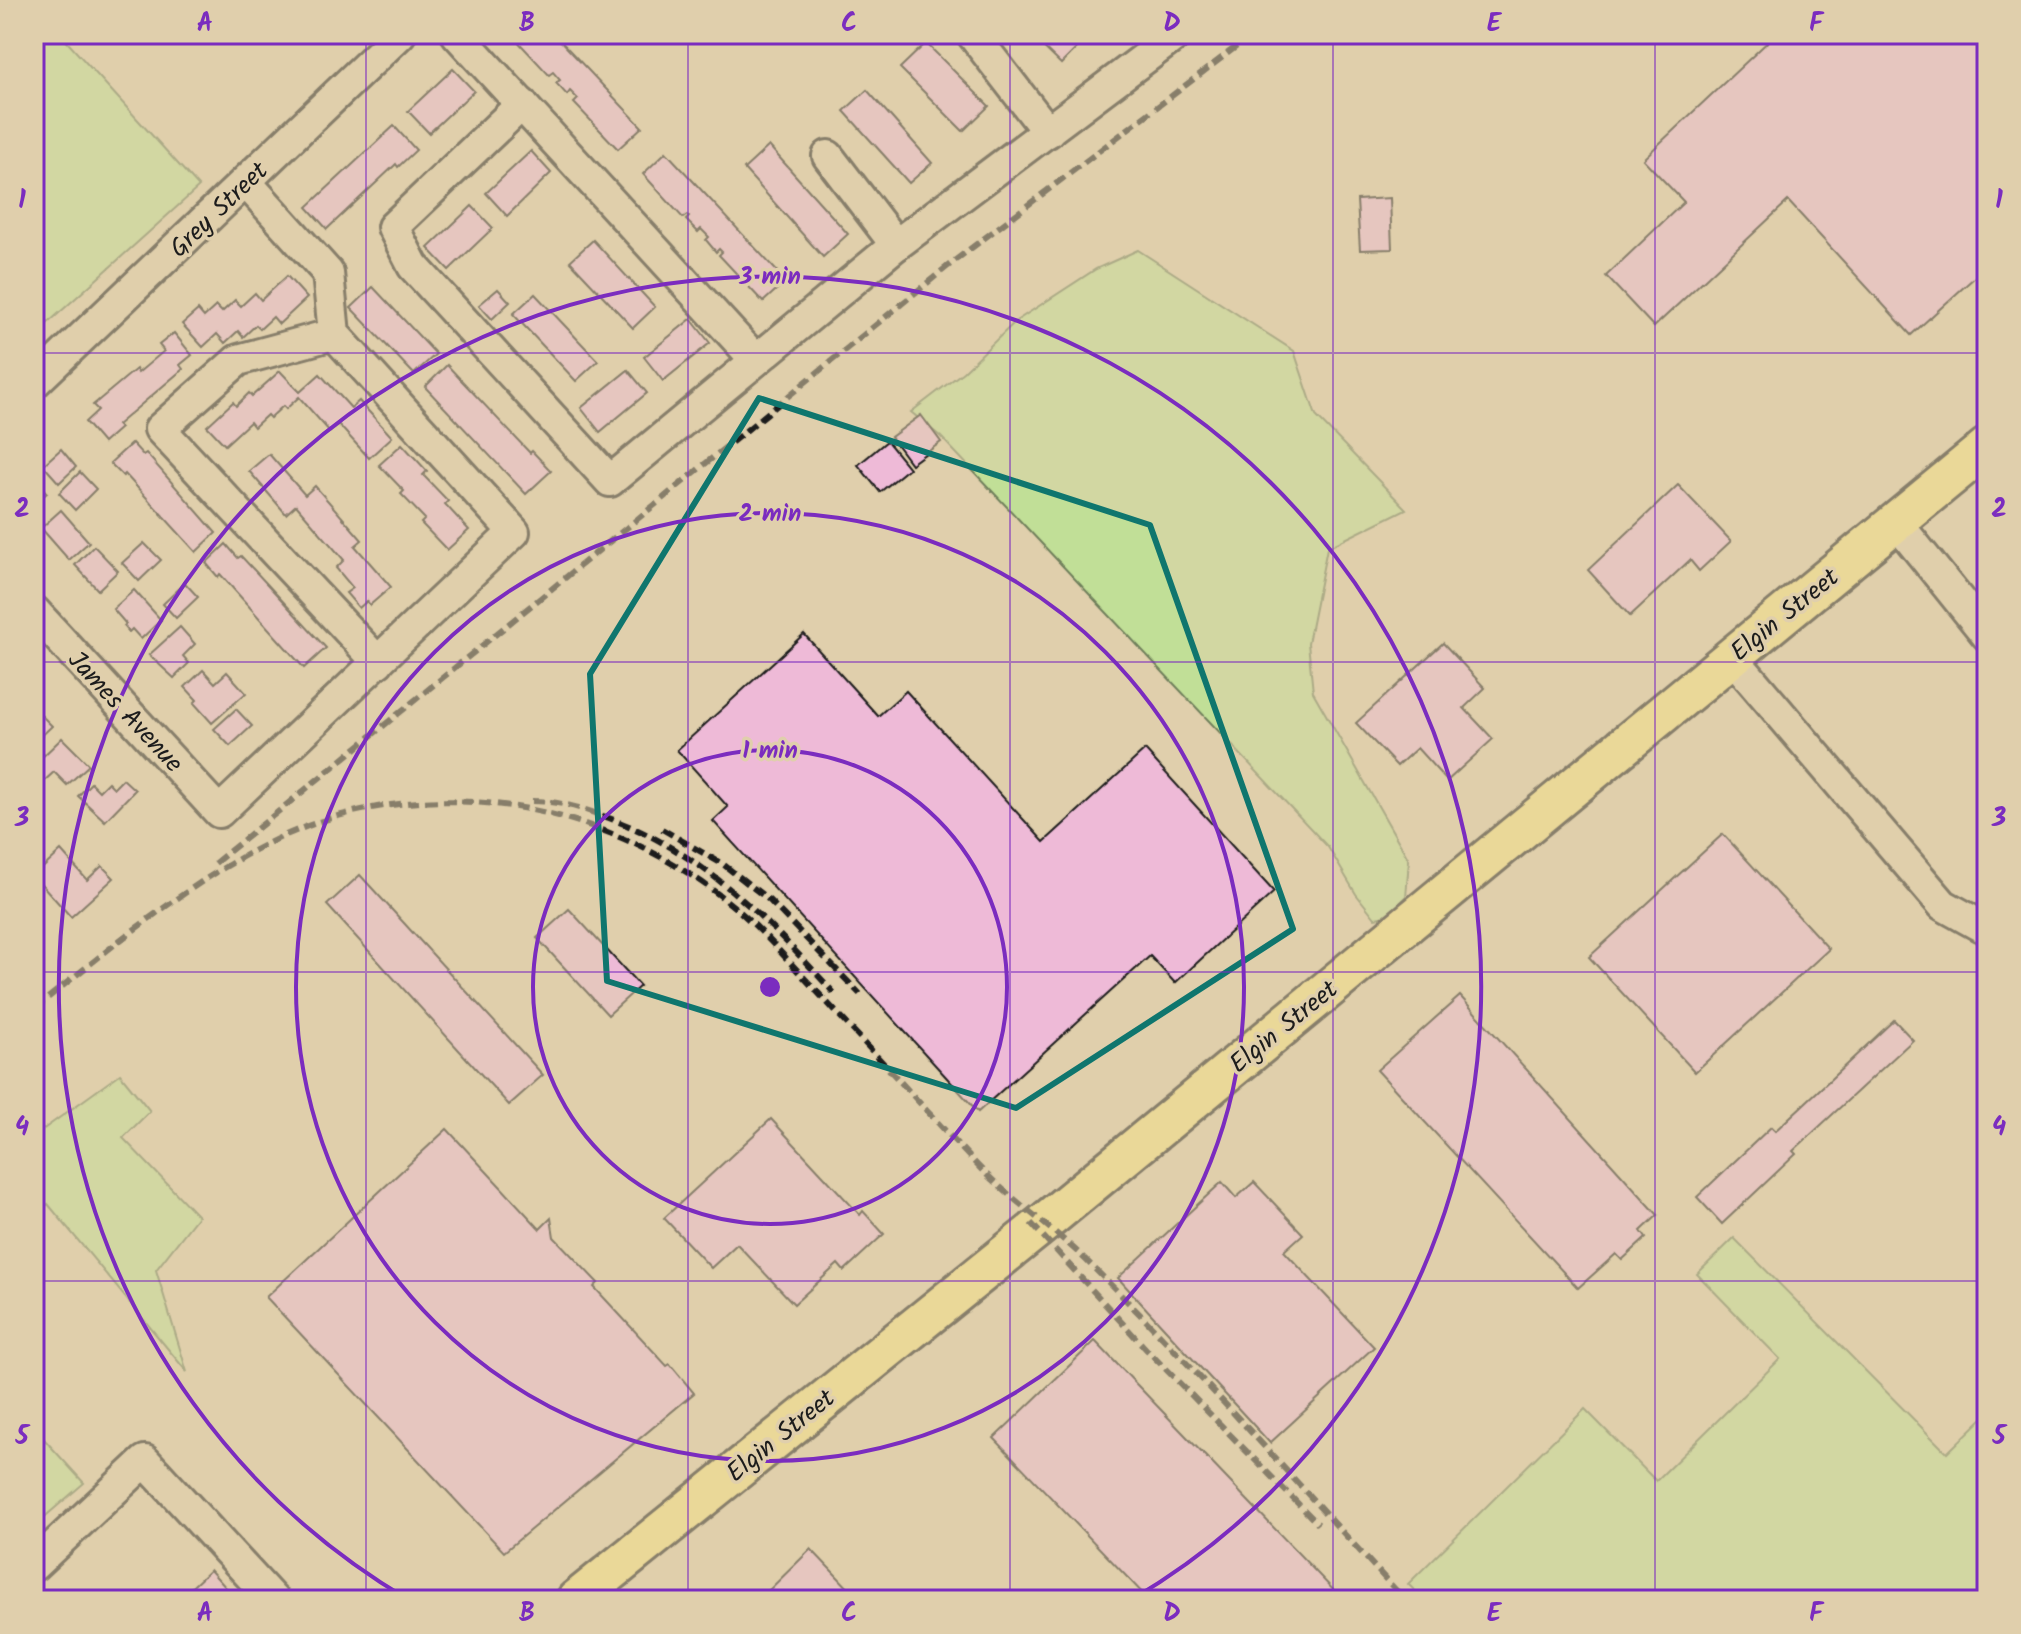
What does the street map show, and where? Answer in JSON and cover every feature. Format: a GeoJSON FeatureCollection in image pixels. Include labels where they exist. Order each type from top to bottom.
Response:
{"type":"FeatureCollection","features":[{"type":"Feature","properties":{"kind":"main road","name":"Elgin Street"},"geometry":{"type":"LineString","coordinates":[[576,1600],[1044,1223],[1987,447]]}},
{"type":"Feature","properties":{"kind":"street","name":"Grey Street"},"geometry":{"type":"LineString","coordinates":[[34,383],[400,34]]}},
{"type":"Feature","properties":{"kind":"street"},"geometry":{"type":"LineString","coordinates":[[457,34],[756,360]]}},
{"type":"Feature","properties":{"kind":"street"},"geometry":{"type":"LineString","coordinates":[[522,104],[393,227],[413,266],[610,481],[896,245],[1177,34]]}},
{"type":"Feature","properties":{"kind":"street"},"geometry":{"type":"LineString","coordinates":[[973,35],[1048,132]]}},
{"type":"Feature","properties":{"kind":"street"},"geometry":{"type":"LineString","coordinates":[[828,156],[896,245]]}},
{"type":"Feature","properties":{"kind":"street"},"geometry":{"type":"LineString","coordinates":[[246,182],[328,273],[334,334],[514,532],[378,662],[160,429],[238,360],[334,334]]}},
{"type":"Feature","properties":{"kind":"street"},"geometry":{"type":"LineString","coordinates":[[1896,522],[1987,635]]}},
{"type":"Feature","properties":{"kind":"street","name":"James Avenue"},"geometry":{"type":"LineString","coordinates":[[34,611],[219,812],[378,662]]}},
{"type":"Feature","properties":{"kind":"street"},"geometry":{"type":"LineString","coordinates":[[1732,657],[1943,905],[1981,926],[1987,926]]}},
{"type":"Feature","properties":{"kind":"street"},"geometry":{"type":"LineString","coordinates":[[34,1565],[145,1461],[273,1600]]}},
{"type":"Feature","properties":{"kind":"highlighted area"},"geometry":{"type":"Polygon","coordinates":[[[759,398],[1150,525],[1293,929],[1016,1108],[607,981],[590,674],[759,398]]]}},
{"type":"Feature","properties":{"kind":"green space"},"geometry":{"type":"Polygon","coordinates":[[[34,34],[60,34],[199,187],[38,332],[34,327],[34,34]]]}},
{"type":"Feature","properties":{"kind":"green space"},"geometry":{"type":"Polygon","coordinates":[[[1138,250],[1294,351],[1316,416],[1406,509],[1327,548],[1308,643],[1313,692],[1409,860],[1406,897],[1387,916],[1375,918],[1356,894],[1328,847],[941,437],[911,412],[963,372],[1016,321],[1096,269],[1138,250]]]}},
{"type":"Feature","properties":{"kind":"green space"},"geometry":{"type":"Polygon","coordinates":[[[120,1074],[150,1111],[123,1138],[198,1216],[156,1270],[187,1372],[48,1204],[34,1216],[34,1136],[120,1074]]]}},
{"type":"Feature","properties":{"kind":"green space"},"geometry":{"type":"Polygon","coordinates":[[[1734,1238],[1947,1453],[1987,1414],[1987,1600],[1424,1600],[1408,1584],[1585,1409],[1656,1481],[1780,1359],[1697,1274],[1734,1238]]]}},
{"type":"Feature","properties":{"kind":"green space"},"geometry":{"type":"Polygon","coordinates":[[[34,1428],[84,1483],[34,1526],[34,1428]]]}},
{"type":"Feature","properties":{"kind":"building"},"geometry":{"type":"Polygon","coordinates":[[[511,34],[554,34],[642,127],[618,149],[574,103],[578,99],[570,91],[567,95],[556,83],[560,80],[553,72],[549,75],[511,34]]]}},
{"type":"Feature","properties":{"kind":"building"},"geometry":{"type":"Polygon","coordinates":[[[1030,34],[1075,34],[1083,42],[1061,64],[1030,34]]]}},
{"type":"Feature","properties":{"kind":"building"},"geometry":{"type":"Polygon","coordinates":[[[1776,34],[1987,34],[1987,266],[1911,335],[1788,201],[1654,327],[1606,276],[1684,202],[1643,159],[1776,34]]]}},
{"type":"Feature","properties":{"kind":"building"},"geometry":{"type":"Polygon","coordinates":[[[926,43],[989,106],[963,131],[900,68],[926,43]]]}},
{"type":"Feature","properties":{"kind":"building"},"geometry":{"type":"Polygon","coordinates":[[[453,69],[474,91],[429,133],[408,111],[453,69]]]}},
{"type":"Feature","properties":{"kind":"building"},"geometry":{"type":"Polygon","coordinates":[[[867,90],[932,163],[909,183],[844,111],[867,90]]]}},
{"type":"Feature","properties":{"kind":"building"},"geometry":{"type":"Polygon","coordinates":[[[394,126],[416,150],[398,167],[396,164],[327,229],[307,207],[394,126]]]}},
{"type":"Feature","properties":{"kind":"building"},"geometry":{"type":"Polygon","coordinates":[[[769,146],[848,234],[823,257],[744,169],[769,146]]]}},
{"type":"Feature","properties":{"kind":"building"},"geometry":{"type":"Polygon","coordinates":[[[531,151],[551,173],[507,216],[486,193],[531,151]]]}},
{"type":"Feature","properties":{"kind":"building"},"geometry":{"type":"Polygon","coordinates":[[[666,152],[786,281],[763,302],[719,255],[722,252],[719,249],[716,252],[706,240],[709,237],[701,229],[698,232],[686,220],[687,215],[683,218],[643,174],[666,152]]]}},
{"type":"Feature","properties":{"kind":"building"},"geometry":{"type":"Polygon","coordinates":[[[1390,198],[1392,249],[1360,250],[1357,200],[1390,198]]]}},
{"type":"Feature","properties":{"kind":"building"},"geometry":{"type":"Polygon","coordinates":[[[472,206],[493,228],[449,270],[428,248],[472,206]]]}},
{"type":"Feature","properties":{"kind":"building"},"geometry":{"type":"Polygon","coordinates":[[[593,240],[655,307],[633,328],[570,261],[593,240]]]}},
{"type":"Feature","properties":{"kind":"building"},"geometry":{"type":"Polygon","coordinates":[[[287,276],[307,298],[279,324],[273,317],[260,329],[256,325],[243,337],[238,331],[225,343],[217,334],[203,347],[182,324],[198,310],[204,317],[216,306],[222,312],[235,300],[241,306],[255,293],[261,300],[287,276]]]}},
{"type":"Feature","properties":{"kind":"building"},"geometry":{"type":"Polygon","coordinates":[[[373,287],[436,354],[414,374],[351,308],[373,287]]]}},
{"type":"Feature","properties":{"kind":"building"},"geometry":{"type":"Polygon","coordinates":[[[498,289],[510,302],[492,319],[479,305],[498,289]]]}},
{"type":"Feature","properties":{"kind":"building"},"geometry":{"type":"Polygon","coordinates":[[[535,294],[598,361],[576,381],[513,314],[535,294]]]}},
{"type":"Feature","properties":{"kind":"building"},"geometry":{"type":"Polygon","coordinates":[[[691,319],[710,343],[663,381],[644,357],[691,319]]]}},
{"type":"Feature","properties":{"kind":"building"},"geometry":{"type":"Polygon","coordinates":[[[174,333],[192,355],[180,365],[183,369],[117,425],[120,428],[103,443],[85,422],[98,410],[93,405],[136,369],[138,373],[164,351],[159,345],[174,333]]]}},
{"type":"Feature","properties":{"kind":"building"},"geometry":{"type":"Polygon","coordinates":[[[447,365],[551,471],[526,494],[425,387],[447,365]]]}},
{"type":"Feature","properties":{"kind":"building"},"geometry":{"type":"Polygon","coordinates":[[[628,370],[647,393],[600,432],[581,408],[628,370]]]}},
{"type":"Feature","properties":{"kind":"building"},"geometry":{"type":"Polygon","coordinates":[[[280,371],[300,392],[320,374],[351,408],[359,401],[392,437],[369,458],[338,424],[330,432],[299,397],[270,418],[267,415],[254,427],[250,422],[225,445],[207,426],[233,402],[236,406],[249,393],[252,396],[280,371]]]}},
{"type":"Feature","properties":{"kind":"building"},"geometry":{"type":"Polygon","coordinates":[[[921,415],[941,442],[911,464],[891,437],[921,415]]]}},
{"type":"Feature","properties":{"kind":"building"},"geometry":{"type":"Polygon","coordinates":[[[887,441],[909,468],[880,492],[858,465],[887,441]]]}},
{"type":"Feature","properties":{"kind":"building"},"geometry":{"type":"Polygon","coordinates":[[[132,443],[143,455],[146,453],[216,533],[196,552],[125,474],[123,476],[110,463],[132,443]]]}},
{"type":"Feature","properties":{"kind":"building"},"geometry":{"type":"Polygon","coordinates":[[[402,444],[427,471],[423,475],[448,501],[445,504],[469,530],[447,550],[421,523],[425,519],[379,465],[402,444]]]}},
{"type":"Feature","properties":{"kind":"building"},"geometry":{"type":"Polygon","coordinates":[[[61,449],[76,467],[59,483],[43,465],[61,449]]]}},
{"type":"Feature","properties":{"kind":"building"},"geometry":{"type":"Polygon","coordinates":[[[269,454],[305,495],[315,486],[362,540],[355,546],[391,587],[370,605],[367,601],[359,608],[346,593],[353,588],[336,568],[344,560],[296,505],[286,514],[249,471],[269,454]]]}},
{"type":"Feature","properties":{"kind":"building"},"geometry":{"type":"Polygon","coordinates":[[[80,472],[96,489],[75,510],[59,493],[80,472]]]}},
{"type":"Feature","properties":{"kind":"building"},"geometry":{"type":"Polygon","coordinates":[[[34,479],[47,493],[34,504],[34,479]]]}},
{"type":"Feature","properties":{"kind":"building"},"geometry":{"type":"Polygon","coordinates":[[[1678,485],[1731,541],[1699,571],[1690,560],[1630,616],[1588,570],[1678,485]]]}},
{"type":"Feature","properties":{"kind":"building"},"geometry":{"type":"Polygon","coordinates":[[[61,510],[89,542],[69,560],[41,528],[61,510]]]}},
{"type":"Feature","properties":{"kind":"building"},"geometry":{"type":"Polygon","coordinates":[[[144,543],[161,560],[139,581],[122,563],[144,543]]]}},
{"type":"Feature","properties":{"kind":"building"},"geometry":{"type":"Polygon","coordinates":[[[226,544],[238,558],[241,556],[326,648],[304,668],[220,574],[218,577],[206,563],[226,544]]]}},
{"type":"Feature","properties":{"kind":"building"},"geometry":{"type":"Polygon","coordinates":[[[94,546],[118,571],[98,590],[75,565],[94,546]]]}},
{"type":"Feature","properties":{"kind":"building"},"geometry":{"type":"Polygon","coordinates":[[[185,583],[198,597],[176,618],[163,604],[185,583]]]}},
{"type":"Feature","properties":{"kind":"building"},"geometry":{"type":"Polygon","coordinates":[[[134,590],[161,620],[141,639],[132,629],[129,632],[113,609],[134,590]]]}},
{"type":"Feature","properties":{"kind":"building"},"geometry":{"type":"Polygon","coordinates":[[[180,627],[195,644],[183,656],[189,663],[174,678],[149,655],[180,627]]]}},
{"type":"Feature","properties":{"kind":"building"},"geometry":{"type":"Polygon","coordinates":[[[804,634],[878,716],[906,691],[1044,842],[1145,750],[1274,892],[1175,983],[1150,956],[978,1112],[713,821],[728,807],[677,750],[804,634]]]}},
{"type":"Feature","properties":{"kind":"building"},"geometry":{"type":"Polygon","coordinates":[[[1443,643],[1485,688],[1464,708],[1493,739],[1447,781],[1417,748],[1397,766],[1356,723],[1443,643]]]}},
{"type":"Feature","properties":{"kind":"building"},"geometry":{"type":"Polygon","coordinates":[[[203,670],[215,683],[227,672],[246,693],[212,723],[194,703],[197,700],[185,687],[203,670]]]}},
{"type":"Feature","properties":{"kind":"building"},"geometry":{"type":"Polygon","coordinates":[[[34,708],[52,726],[34,743],[34,708]]]}},
{"type":"Feature","properties":{"kind":"building"},"geometry":{"type":"Polygon","coordinates":[[[236,709],[252,726],[230,746],[214,729],[236,709]]]}},
{"type":"Feature","properties":{"kind":"building"},"geometry":{"type":"Polygon","coordinates":[[[62,738],[89,765],[67,785],[54,772],[43,782],[34,773],[34,765],[62,738]]]}},
{"type":"Feature","properties":{"kind":"building"},"geometry":{"type":"Polygon","coordinates":[[[123,779],[135,790],[105,821],[78,796],[91,783],[99,791],[108,782],[114,788],[123,779]]]}},
{"type":"Feature","properties":{"kind":"building"},"geometry":{"type":"Polygon","coordinates":[[[1723,834],[1829,949],[1695,1072],[1589,957],[1723,834]]]}},
{"type":"Feature","properties":{"kind":"building"},"geometry":{"type":"Polygon","coordinates":[[[61,851],[87,880],[102,866],[114,878],[71,917],[34,876],[61,851]]]}},
{"type":"Feature","properties":{"kind":"building"},"geometry":{"type":"Polygon","coordinates":[[[360,875],[543,1075],[509,1105],[327,905],[360,875]]]}},
{"type":"Feature","properties":{"kind":"building"},"geometry":{"type":"Polygon","coordinates":[[[569,909],[640,986],[608,1015],[537,938],[569,909]]]}},
{"type":"Feature","properties":{"kind":"building"},"geometry":{"type":"Polygon","coordinates":[[[1460,996],[1658,1215],[1641,1231],[1646,1238],[1622,1260],[1616,1254],[1578,1288],[1377,1070],[1460,996]]]}},
{"type":"Feature","properties":{"kind":"building"},"geometry":{"type":"Polygon","coordinates":[[[1894,1020],[1913,1040],[1793,1151],[1796,1154],[1722,1224],[1697,1197],[1771,1127],[1775,1131],[1894,1020]]]}},
{"type":"Feature","properties":{"kind":"building"},"geometry":{"type":"Polygon","coordinates":[[[771,1119],[860,1215],[863,1211],[884,1234],[844,1271],[838,1264],[794,1304],[737,1244],[711,1268],[664,1218],[771,1119]]]}},
{"type":"Feature","properties":{"kind":"building"},"geometry":{"type":"Polygon","coordinates":[[[447,1129],[540,1229],[551,1218],[554,1237],[598,1283],[594,1287],[667,1366],[670,1364],[694,1393],[504,1552],[266,1297],[447,1129]]]}},
{"type":"Feature","properties":{"kind":"building"},"geometry":{"type":"Polygon","coordinates":[[[1222,1182],[1236,1198],[1254,1182],[1303,1234],[1284,1251],[1374,1347],[1270,1443],[1118,1278],[1222,1182]]]}},
{"type":"Feature","properties":{"kind":"building"},"geometry":{"type":"Polygon","coordinates":[[[1095,1341],[1341,1598],[1339,1600],[1149,1600],[994,1438],[1095,1341]]]}},
{"type":"Feature","properties":{"kind":"building"},"geometry":{"type":"Polygon","coordinates":[[[811,1549],[855,1595],[850,1600],[769,1600],[764,1595],[811,1549]]]}},
{"type":"Feature","properties":{"kind":"building"},"geometry":{"type":"Polygon","coordinates":[[[210,1570],[237,1600],[178,1600],[210,1570]]]}},
{"type":"Feature","properties":{"kind":"railway"},"geometry":{"type":"LineString","coordinates":[[215,863],[953,262],[1253,34]]}},
{"type":"Feature","properties":{"kind":"railway"},"geometry":{"type":"LineString","coordinates":[[119,941],[192,888],[269,843],[325,820],[380,807],[436,801],[493,804],[548,814],[602,830],[654,853],[703,883],[747,918],[983,1171],[1082,1256],[1174,1350],[1405,1600]]}},
{"type":"Feature","properties":{"kind":"railway"},"geometry":{"type":"LineString","coordinates":[[532,801],[577,807],[638,830],[671,847],[730,889],[757,913],[834,993]]}},
{"type":"Feature","properties":{"kind":"railway"},"geometry":{"type":"LineString","coordinates":[[662,829],[724,865],[769,900],[860,994]]}},
{"type":"Feature","properties":{"kind":"railway"},"geometry":{"type":"LineString","coordinates":[[34,1009],[129,933]]}},
{"type":"Feature","properties":{"kind":"railway"},"geometry":{"type":"LineString","coordinates":[[1031,1223],[1147,1350],[1318,1524]]}}]}
